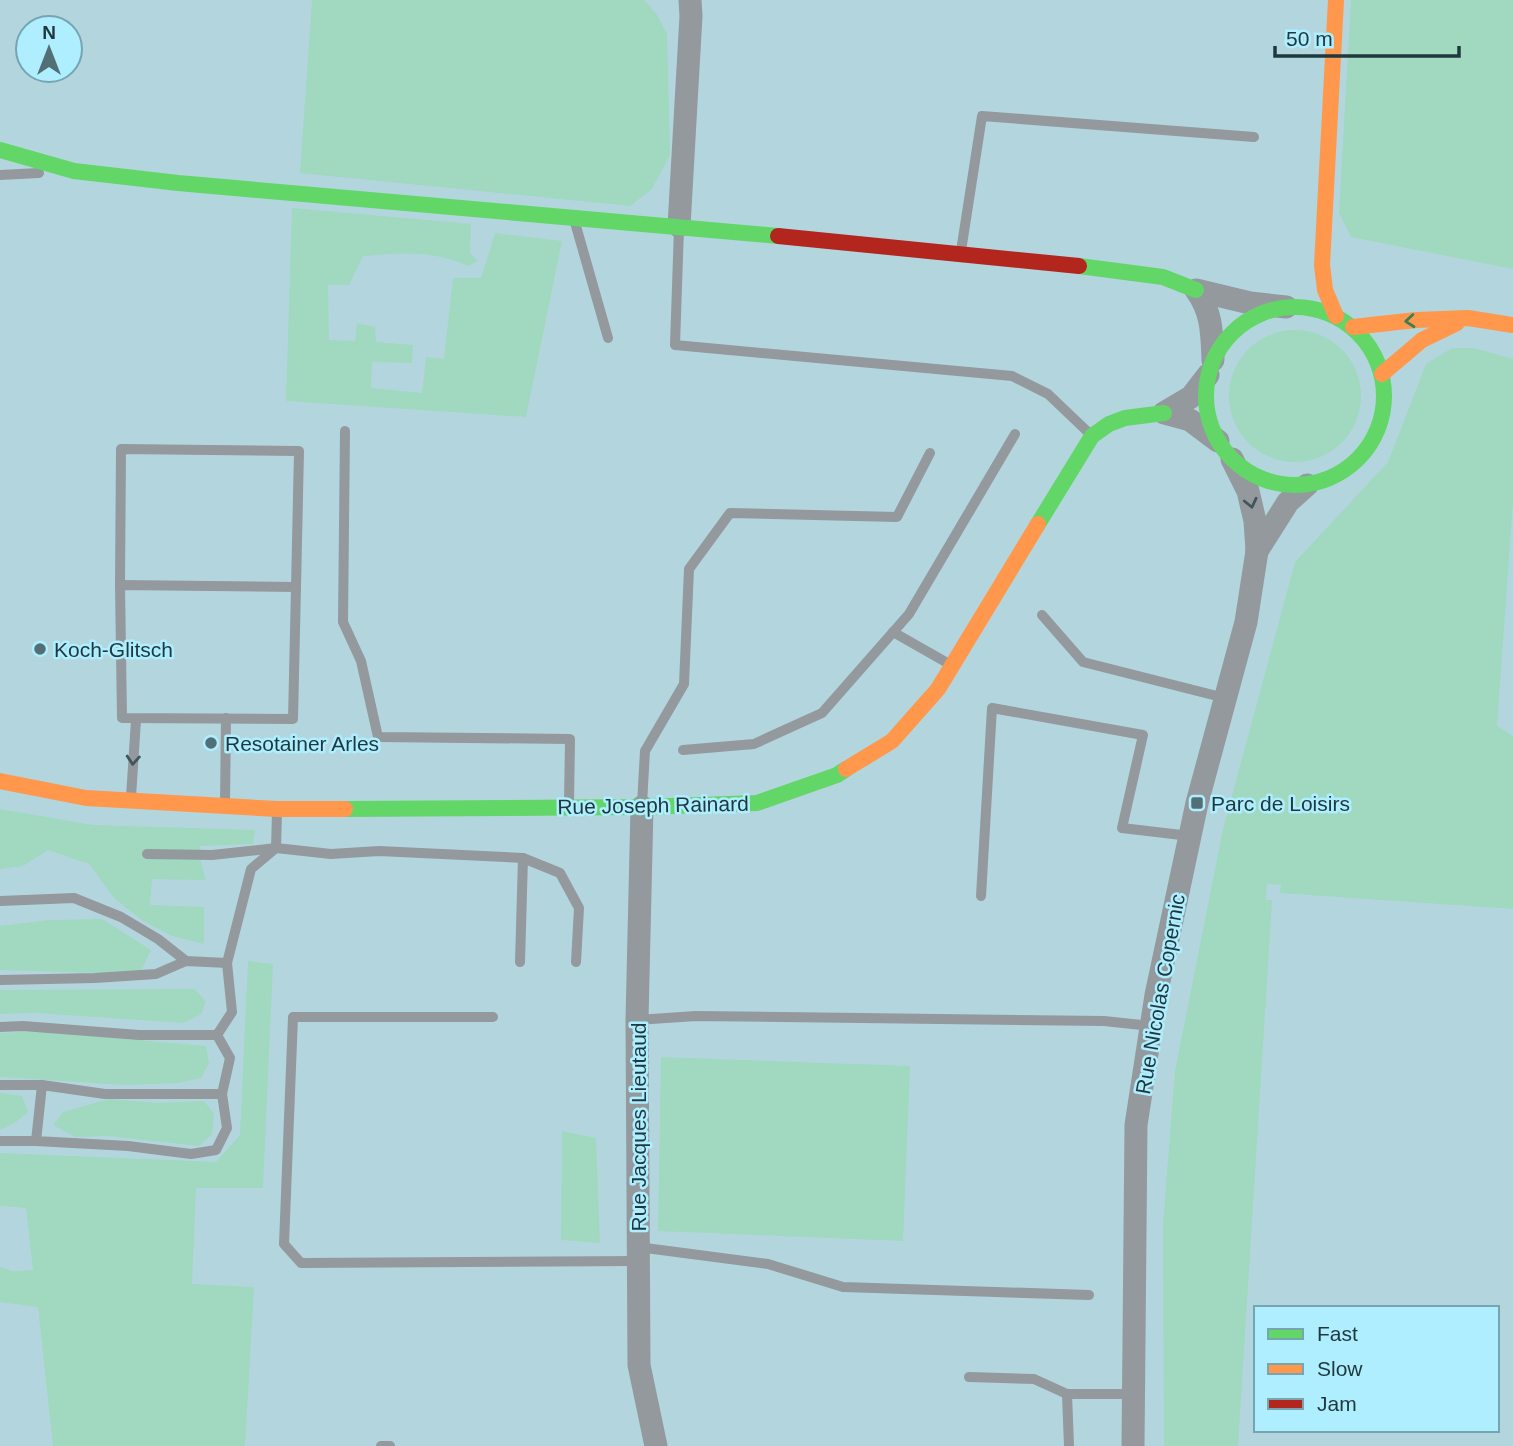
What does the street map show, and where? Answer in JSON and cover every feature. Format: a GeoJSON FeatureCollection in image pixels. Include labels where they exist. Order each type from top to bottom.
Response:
{"type":"FeatureCollection","features":[{"type":"Feature","properties":{"kind":"street"},"geometry":{"type":"LineString","coordinates":[[679,226],[690,0]]}},
{"type":"Feature","properties":{"kind":"street"},"geometry":{"type":"LineString","coordinates":[[1336,0],[1322,265],[1325,290],[1336,316]]}},
{"type":"Feature","properties":{"kind":"street"},"geometry":{"type":"LineString","coordinates":[[0,150],[74,171],[177,183],[679,226],[1104,268],[1163,277],[1196,290],[1250,303],[1309,307],[1336,316],[1353,327],[1371,348],[1382,374],[1385,395],[1383,417],[1369,446],[1347,469],[1328,479],[1307,485],[1275,483],[1245,470],[1190,420],[1164,413]]}},
{"type":"Feature","properties":{"kind":"street"},"geometry":{"type":"LineString","coordinates":[[1164,413],[1191,397],[1235,330],[1251,318],[1268,311],[1291,307],[1311,288],[1322,265]]}},
{"type":"Feature","properties":{"kind":"street"},"geometry":{"type":"LineString","coordinates":[[1196,290],[1207,305],[1212,332],[1207,409],[1211,426],[1248,491],[1255,521],[1257,551]]}},
{"type":"Feature","properties":{"kind":"street"},"geometry":{"type":"LineString","coordinates":[[1353,327],[1468,318],[1513,326]]}},
{"type":"Feature","properties":{"kind":"street"},"geometry":{"type":"LineString","coordinates":[[1382,374],[1422,340],[1468,318]]}},
{"type":"Feature","properties":{"kind":"street","name":"Rue Joseph Rainard"},"geometry":{"type":"LineString","coordinates":[[0,781],[86,798],[276,809],[642,807],[757,803],[837,775],[892,741],[938,689],[1092,436],[1105,425],[1130,415],[1164,413]]}},
{"type":"Feature","properties":{"kind":"street"},"geometry":{"type":"LineString","coordinates":[[1257,551],[1289,502],[1307,485]]}},
{"type":"Feature","properties":{"kind":"street","name":"Rue Nicolas Copernic"},"geometry":{"type":"LineString","coordinates":[[1133,1446],[1136,1125],[1151,1026],[1190,836],[1246,622],[1257,551]]}},
{"type":"Feature","properties":{"kind":"street","name":"Rue Jacques Lieutaud"},"geometry":{"type":"LineString","coordinates":[[642,807],[637,1020],[639,1365],[656,1446]]}},
{"type":"Feature","properties":{"kind":"lane"},"geometry":{"type":"LineString","coordinates":[[961,253],[982,116],[1254,137]]}},
{"type":"Feature","properties":{"kind":"lane"},"geometry":{"type":"LineString","coordinates":[[0,175],[74,171]]}},
{"type":"Feature","properties":{"kind":"lane"},"geometry":{"type":"LineString","coordinates":[[573,217],[608,338]]}},
{"type":"Feature","properties":{"kind":"lane"},"geometry":{"type":"LineString","coordinates":[[679,226],[675,345],[1012,376],[1031,383],[1048,394],[1092,436]]}},
{"type":"Feature","properties":{"kind":"lane"},"geometry":{"type":"LineString","coordinates":[[345,431],[343,622],[361,661],[378,737],[569,739],[569,807]]}},
{"type":"Feature","properties":{"kind":"lane"},"geometry":{"type":"LineString","coordinates":[[683,750],[754,744],[822,713],[909,614],[1015,434]]}},
{"type":"Feature","properties":{"kind":"lane"},"geometry":{"type":"LineString","coordinates":[[121,449],[299,451],[296,587],[292,719],[122,718],[121,449]]}},
{"type":"Feature","properties":{"kind":"lane"},"geometry":{"type":"LineString","coordinates":[[642,807],[645,751],[684,684],[689,569],[730,513],[897,517],[930,453]]}},
{"type":"Feature","properties":{"kind":"lane"},"geometry":{"type":"LineString","coordinates":[[120,585],[296,587]]}},
{"type":"Feature","properties":{"kind":"lane"},"geometry":{"type":"LineString","coordinates":[[1042,615],[1083,662],[1225,698]]}},
{"type":"Feature","properties":{"kind":"lane"},"geometry":{"type":"LineString","coordinates":[[893,632],[952,666]]}},
{"type":"Feature","properties":{"kind":"lane"},"geometry":{"type":"LineString","coordinates":[[981,896],[992,708],[1143,735],[1122,828],[1190,836]]}},
{"type":"Feature","properties":{"kind":"lane"},"geometry":{"type":"LineString","coordinates":[[225,806],[226,718]]}},
{"type":"Feature","properties":{"kind":"lane"},"geometry":{"type":"LineString","coordinates":[[131,800],[136,720]]}},
{"type":"Feature","properties":{"kind":"lane"},"geometry":{"type":"LineString","coordinates":[[217,1035],[232,1012],[227,963],[251,870],[276,848],[276,809]]}},
{"type":"Feature","properties":{"kind":"lane"},"geometry":{"type":"LineString","coordinates":[[147,854],[212,855],[276,848],[331,854],[379,851],[523,858],[560,873],[579,908],[576,962]]}},
{"type":"Feature","properties":{"kind":"lane"},"geometry":{"type":"LineString","coordinates":[[520,962],[523,858]]}},
{"type":"Feature","properties":{"kind":"lane"},"geometry":{"type":"LineString","coordinates":[[0,901],[74,898],[121,917],[158,939],[186,961]]}},
{"type":"Feature","properties":{"kind":"lane"},"geometry":{"type":"LineString","coordinates":[[0,980],[83,979],[156,974],[186,961],[227,963]]}},
{"type":"Feature","properties":{"kind":"lane"},"geometry":{"type":"LineString","coordinates":[[637,1020],[696,1016],[1104,1021],[1151,1026]]}},
{"type":"Feature","properties":{"kind":"lane"},"geometry":{"type":"LineString","coordinates":[[493,1017],[292,1017],[284,1244],[301,1263],[638,1254],[768,1264],[843,1287],[1089,1294]]}},
{"type":"Feature","properties":{"kind":"lane"},"geometry":{"type":"LineString","coordinates":[[0,1027],[23,1026],[139,1035],[217,1035]]}},
{"type":"Feature","properties":{"kind":"lane"},"geometry":{"type":"LineString","coordinates":[[0,1141],[128,1146],[191,1154],[216,1150],[228,1128],[222,1094],[230,1058],[217,1035]]}},
{"type":"Feature","properties":{"kind":"lane"},"geometry":{"type":"LineString","coordinates":[[0,1085],[42,1086],[105,1094],[222,1094]]}},
{"type":"Feature","properties":{"kind":"lane"},"geometry":{"type":"LineString","coordinates":[[36,1141],[42,1086]]}},
{"type":"Feature","properties":{"kind":"lane"},"geometry":{"type":"LineString","coordinates":[[969,1377],[1034,1379],[1067,1394],[1133,1394]]}},
{"type":"Feature","properties":{"kind":"lane"},"geometry":{"type":"LineString","coordinates":[[1067,1394],[1069,1446]]}},
{"type":"Feature","properties":{"kind":"lane"},"geometry":{"type":"LineString","coordinates":[[381,1446],[390,1446]]}},
{"type":"Feature","properties":{"kind":"green space"},"geometry":{"type":"Polygon","coordinates":[[[312,0],[644,0],[656,13],[667,34],[670,155],[652,189],[630,206],[300,173],[312,0]]]}},
{"type":"Feature","properties":{"kind":"green space"},"geometry":{"type":"Polygon","coordinates":[[[1351,0],[1513,0],[1513,269],[1351,237],[1339,213],[1351,0]]]}},
{"type":"Feature","properties":{"kind":"green space"},"geometry":{"type":"Polygon","coordinates":[[[292,208],[471,224],[470,253],[478,261],[468,266],[429,255],[363,256],[349,285],[328,285],[329,340],[355,341],[357,323],[375,327],[376,342],[413,345],[412,363],[372,362],[371,388],[422,393],[426,357],[444,359],[453,278],[481,278],[495,233],[562,241],[526,417],[286,401],[292,208]]]}},
{"type":"Feature","properties":{"kind":"green space"},"geometry":{"type":"Polygon","coordinates":[[[1295,330],[1320,335],[1332,341],[1350,359],[1356,371],[1361,396],[1356,421],[1350,433],[1332,451],[1320,457],[1295,462],[1270,457],[1258,451],[1240,433],[1234,421],[1229,396],[1234,371],[1240,359],[1258,341],[1270,335],[1295,330]]]}},
{"type":"Feature","properties":{"kind":"green space"},"geometry":{"type":"Polygon","coordinates":[[[1452,348],[1474,348],[1513,359],[1513,501],[1497,726],[1513,736],[1513,909],[1280,893],[1281,885],[1267,884],[1266,900],[1272,900],[1238,1446],[1164,1446],[1163,1224],[1175,1071],[1223,829],[1295,562],[1388,462],[1426,364],[1452,348]]]}},
{"type":"Feature","properties":{"kind":"green space"},"geometry":{"type":"Polygon","coordinates":[[[0,809],[93,825],[255,830],[253,844],[200,846],[206,880],[152,879],[150,905],[204,907],[204,944],[172,936],[143,921],[115,899],[89,864],[48,850],[23,866],[0,869],[0,809]]]}},
{"type":"Feature","properties":{"kind":"green space"},"geometry":{"type":"Polygon","coordinates":[[[102,919],[151,950],[141,971],[99,973],[0,970],[0,926],[49,920],[102,919]]]}},
{"type":"Feature","properties":{"kind":"green space"},"geometry":{"type":"Polygon","coordinates":[[[248,961],[273,964],[263,1188],[196,1188],[192,1284],[254,1287],[245,1446],[53,1446],[38,1307],[0,1302],[0,1267],[12,1271],[33,1270],[26,1208],[0,1206],[0,1153],[216,1162],[240,1135],[248,961]]]}},
{"type":"Feature","properties":{"kind":"green space"},"geometry":{"type":"Polygon","coordinates":[[[195,989],[206,1002],[201,1014],[183,1023],[37,1013],[0,1014],[0,990],[195,989]]]}},
{"type":"Feature","properties":{"kind":"green space"},"geometry":{"type":"Polygon","coordinates":[[[36,1031],[206,1046],[209,1063],[201,1078],[178,1083],[126,1085],[0,1077],[0,1033],[36,1031]]]}},
{"type":"Feature","properties":{"kind":"green space"},"geometry":{"type":"Polygon","coordinates":[[[661,1057],[910,1066],[903,1241],[658,1231],[661,1057]]]}},
{"type":"Feature","properties":{"kind":"green space"},"geometry":{"type":"Polygon","coordinates":[[[0,1093],[22,1096],[28,1112],[0,1130],[0,1093]]]}},
{"type":"Feature","properties":{"kind":"green space"},"geometry":{"type":"Polygon","coordinates":[[[109,1099],[157,1103],[204,1101],[214,1114],[212,1134],[199,1146],[107,1136],[75,1137],[53,1125],[63,1112],[109,1099]]]}},
{"type":"Feature","properties":{"kind":"green space"},"geometry":{"type":"Polygon","coordinates":[[[562,1131],[596,1138],[600,1243],[561,1240],[562,1131]]]}},
{"type":"Feature","properties":{"kind":"traffic: fast"},"geometry":{"type":"LineString","coordinates":[[0,150],[74,171],[178,183],[778,236]]}},
{"type":"Feature","properties":{"kind":"traffic: fast"},"geometry":{"type":"LineString","coordinates":[[1079,266],[1163,277],[1196,290]]}},
{"type":"Feature","properties":{"kind":"traffic: fast"},"geometry":{"type":"LineString","coordinates":[[1295,307],[1312,308],[1329,314],[1358,333],[1377,362],[1383,379],[1384,396],[1383,413],[1377,430],[1358,459],[1329,478],[1312,484],[1295,485],[1278,484],[1261,478],[1232,459],[1213,430],[1207,413],[1206,396],[1207,379],[1213,362],[1232,333],[1261,314],[1278,308],[1295,307]]}},
{"type":"Feature","properties":{"kind":"traffic: fast"},"geometry":{"type":"LineString","coordinates":[[1038,524],[1092,436],[1109,424],[1125,418],[1164,413]]}},
{"type":"Feature","properties":{"kind":"traffic: fast"},"geometry":{"type":"LineString","coordinates":[[345,809],[642,807],[757,803],[837,775],[846,769]]}},
{"type":"Feature","properties":{"kind":"traffic: slow"},"geometry":{"type":"LineString","coordinates":[[1336,0],[1322,265],[1325,290],[1336,316]]}},
{"type":"Feature","properties":{"kind":"traffic: slow"},"geometry":{"type":"LineString","coordinates":[[1353,327],[1468,318],[1513,325]]}},
{"type":"Feature","properties":{"kind":"traffic: slow"},"geometry":{"type":"LineString","coordinates":[[1382,374],[1422,340],[1457,323]]}},
{"type":"Feature","properties":{"kind":"traffic: slow"},"geometry":{"type":"LineString","coordinates":[[846,769],[892,741],[938,689],[1038,524]]}},
{"type":"Feature","properties":{"kind":"traffic: slow"},"geometry":{"type":"LineString","coordinates":[[0,781],[86,798],[277,809],[345,809]]}},
{"type":"Feature","properties":{"kind":"traffic: jam"},"geometry":{"type":"LineString","coordinates":[[778,236],[1079,266]]}},
{"type":"Feature","properties":{"kind":"place","name":"Koch-Glitsch"},"geometry":{"type":"Point","coordinates":[40,649]}},
{"type":"Feature","properties":{"kind":"place","name":"Resotainer Arles"},"geometry":{"type":"Point","coordinates":[211,743]}},
{"type":"Feature","properties":{"kind":"place","name":"Parc de Loisirs"},"geometry":{"type":"Point","coordinates":[1197,803]}}]}
